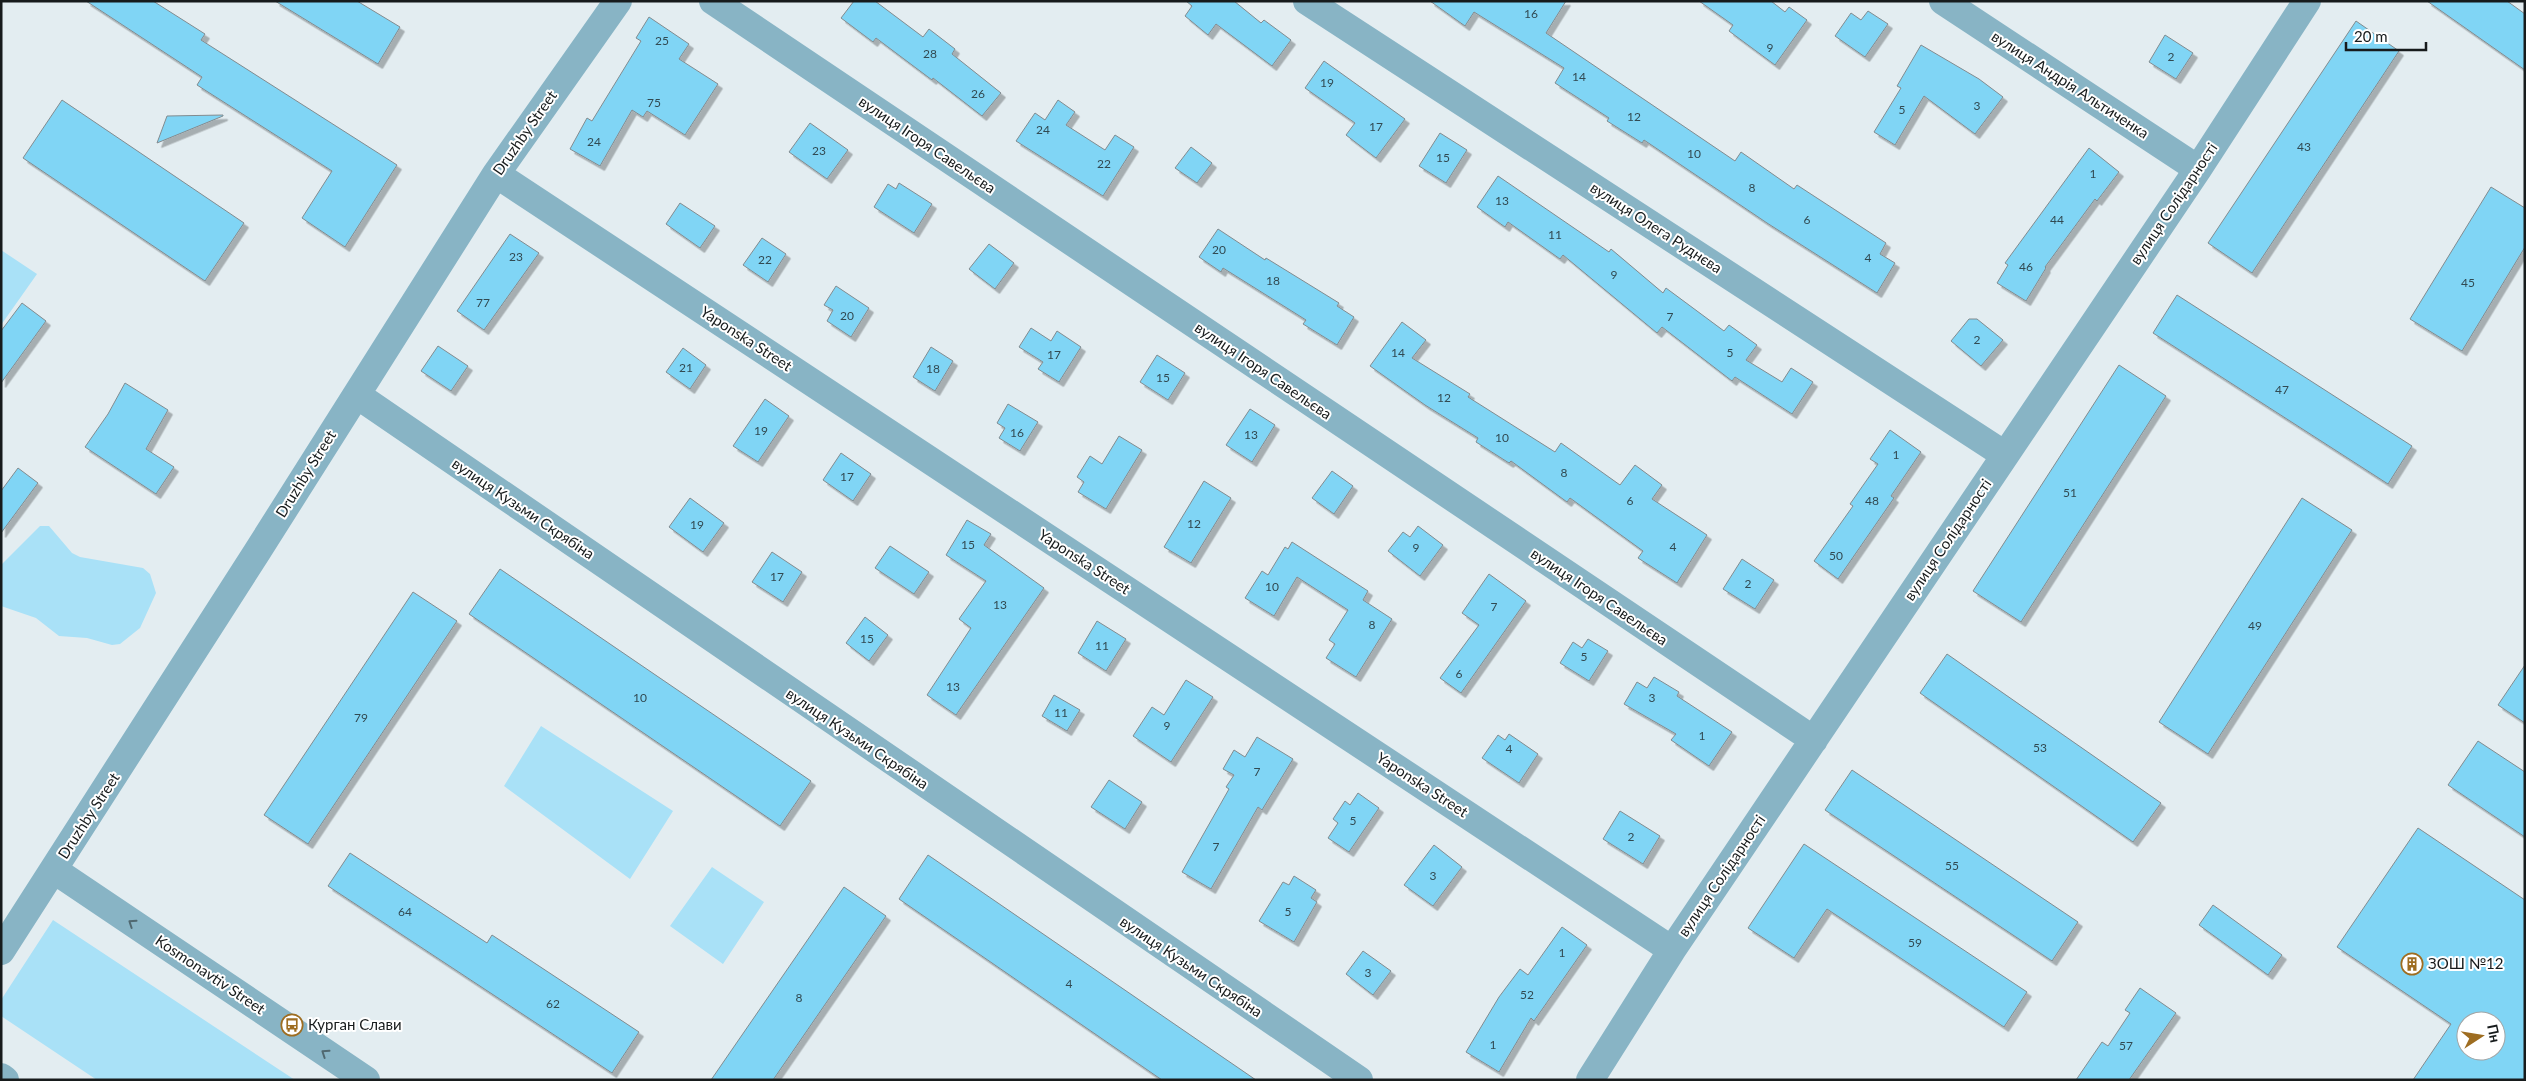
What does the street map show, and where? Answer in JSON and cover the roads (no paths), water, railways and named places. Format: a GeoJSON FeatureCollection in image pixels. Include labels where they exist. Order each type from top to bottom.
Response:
{"type":"FeatureCollection","features":[{"type":"Feature","properties":{"kind":"street","name":"Druzhby Street"},"geometry":{"type":"LineString","coordinates":[[1,951],[357,395],[496,174],[618,1]]}},
{"type":"Feature","properties":{"kind":"street","name":"вулиця Ігоря Савельєва"},"geometry":{"type":"LineString","coordinates":[[712,1],[1814,740]]}},
{"type":"Feature","properties":{"kind":"street","name":"вулиця Олега Руднєва"},"geometry":{"type":"LineString","coordinates":[[1307,1],[2005,455]]}},
{"type":"Feature","properties":{"kind":"street","name":"вулиця Андрія Альтиченка"},"geometry":{"type":"LineString","coordinates":[[1943,1],[2198,169]]}},
{"type":"Feature","properties":{"kind":"street","name":"вулиця Солідарності"},"geometry":{"type":"LineString","coordinates":[[1590,1080],[1672,950],[2198,169],[2307,1]]}},
{"type":"Feature","properties":{"kind":"street","name":"Yaponska Street"},"geometry":{"type":"LineString","coordinates":[[496,174],[1672,950]]}},
{"type":"Feature","properties":{"kind":"street","name":"вулиця Кузьми Скрябіна"},"geometry":{"type":"LineString","coordinates":[[357,395],[1358,1080]]}},
{"type":"Feature","properties":{"kind":"street","name":"Kosmonavtiv Street"},"geometry":{"type":"LineString","coordinates":[[54,870],[366,1080]]}},
{"type":"Feature","properties":{"kind":"street"},"geometry":{"type":"LineString","coordinates":[[1,1077],[5,1080]]}},
{"type":"Feature","properties":{"kind":"place","name":"ЗОШ №12"},"geometry":{"type":"Point","coordinates":[2412,964]}},
{"type":"Feature","properties":{"kind":"place","name":"Курган Слави"},"geometry":{"type":"Point","coordinates":[292,1025]}}]}
